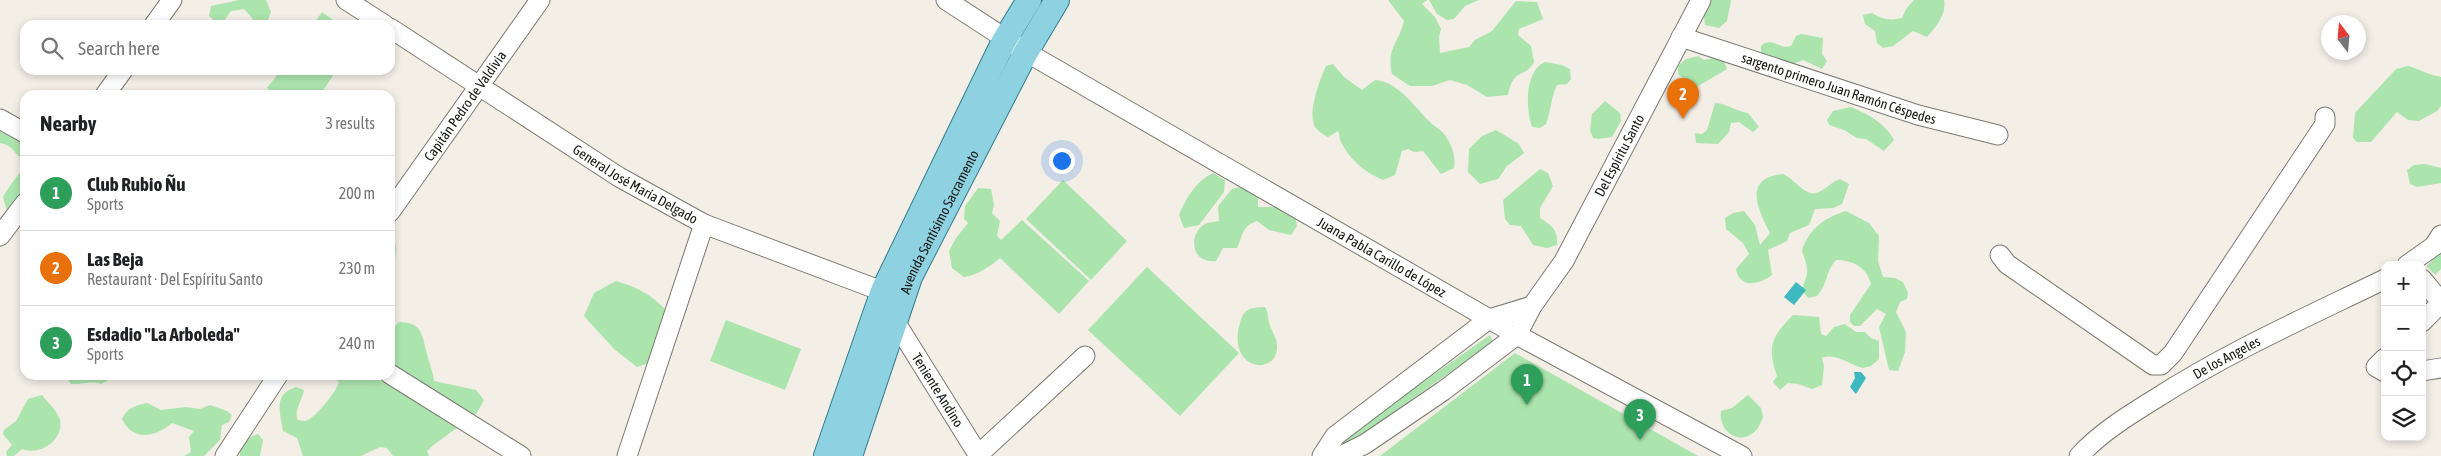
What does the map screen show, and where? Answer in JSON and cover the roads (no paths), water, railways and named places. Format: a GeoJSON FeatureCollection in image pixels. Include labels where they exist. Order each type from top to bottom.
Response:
{"type":"FeatureCollection","features":[{"type":"Feature","properties":{"kind":"main road","name":"Avenida Santísimo Sacramento"},"geometry":{"type":"LineString","coordinates":[[826,456],[893,295],[1006,39],[1029,0]]}},
{"type":"Feature","properties":{"kind":"main road","name":"Avenida Santísimo Sacramento"},"geometry":{"type":"LineString","coordinates":[[850,456],[896,323],[893,295],[910,277],[1026,52],[1057,0]]}},
{"type":"Feature","properties":{"kind":"street"},"geometry":{"type":"LineString","coordinates":[[158,20],[172,0]]}},
{"type":"Feature","properties":{"kind":"street"},"geometry":{"type":"LineString","coordinates":[[346,0],[377,20]]}},
{"type":"Feature","properties":{"kind":"street","name":"Capitán Pedro de Valdivia"},"geometry":{"type":"LineString","coordinates":[[395,205],[540,0]]}},
{"type":"Feature","properties":{"kind":"street","name":"Juana Pabla Carillo de López"},"geometry":{"type":"LineString","coordinates":[[946,0],[1026,52],[1490,319],[1742,456]]}},
{"type":"Feature","properties":{"kind":"street","name":"Del Espíritu Santo"},"geometry":{"type":"LineString","coordinates":[[1341,456],[1365,444],[1443,391],[1518,335],[1532,306],[1564,261],[1700,0]]}},
{"type":"Feature","properties":{"kind":"street","name":"General José María Delgado"},"geometry":{"type":"LineString","coordinates":[[395,31],[619,177],[704,224],[893,295]]}},
{"type":"Feature","properties":{"kind":"street","name":"sargento primero Juan Ramón Céspedes"},"geometry":{"type":"LineString","coordinates":[[1681,37],[1918,115],[1998,135]]}},
{"type":"Feature","properties":{"kind":"street"},"geometry":{"type":"LineString","coordinates":[[109,90],[119,75]]}},
{"type":"Feature","properties":{"kind":"street"},"geometry":{"type":"LineString","coordinates":[[2000,255],[2007,264],[2153,366],[2161,365],[2173,353],[2325,124],[2325,117]]}},
{"type":"Feature","properties":{"kind":"street"},"geometry":{"type":"LineString","coordinates":[[0,119],[20,130]]}},
{"type":"Feature","properties":{"kind":"street"},"geometry":{"type":"LineString","coordinates":[[0,236],[20,210]]}},
{"type":"Feature","properties":{"kind":"street"},"geometry":{"type":"LineString","coordinates":[[627,456],[704,224]]}},
{"type":"Feature","properties":{"kind":"street"},"geometry":{"type":"LineString","coordinates":[[2413,261],[2434,246],[2441,236]]}},
{"type":"Feature","properties":{"kind":"street","name":"De los Angeles"},"geometry":{"type":"LineString","coordinates":[[2079,456],[2104,434],[2140,408],[2213,363],[2381,281]]}},
{"type":"Feature","properties":{"kind":"street"},"geometry":{"type":"LineString","coordinates":[[2426,284],[2441,302],[2426,318]]}},
{"type":"Feature","properties":{"kind":"street"},"geometry":{"type":"LineString","coordinates":[[1322,456],[1335,436],[1490,319],[1532,306]]}},
{"type":"Feature","properties":{"kind":"street","name":"Teniente Andino"},"geometry":{"type":"LineString","coordinates":[[896,323],[978,455]]}},
{"type":"Feature","properties":{"kind":"street"},"geometry":{"type":"LineString","coordinates":[[978,455],[1085,356]]}},
{"type":"Feature","properties":{"kind":"street"},"geometry":{"type":"LineString","coordinates":[[2381,362],[2376,367],[2381,370]]}},
{"type":"Feature","properties":{"kind":"street"},"geometry":{"type":"LineString","coordinates":[[2426,370],[2441,368]]}},
{"type":"Feature","properties":{"kind":"street"},"geometry":{"type":"LineString","coordinates":[[395,377],[521,456]]}},
{"type":"Feature","properties":{"kind":"street"},"geometry":{"type":"LineString","coordinates":[[225,456],[275,380]]}},
{"type":"Feature","properties":{"kind":"water"},"geometry":{"type":"Polygon","coordinates":[[[1796,282],[1806,290],[1794,305],[1784,297],[1796,282]]]}},
{"type":"Feature","properties":{"kind":"water"},"geometry":{"type":"Polygon","coordinates":[[[1854,372],[1861,372],[1866,378],[1856,394],[1850,387],[1855,378],[1854,372]]]}},
{"type":"Feature","properties":{"kind":"place","name":"Las Beja"},"geometry":{"type":"Point","coordinates":[1683,119]}},
{"type":"Feature","properties":{"kind":"place","name":"Club Rubio Ñu"},"geometry":{"type":"Point","coordinates":[1527,405]}},
{"type":"Feature","properties":{"kind":"place","name":"Esdadio \"La Arboleda\""},"geometry":{"type":"Point","coordinates":[1640,440]}}]}
